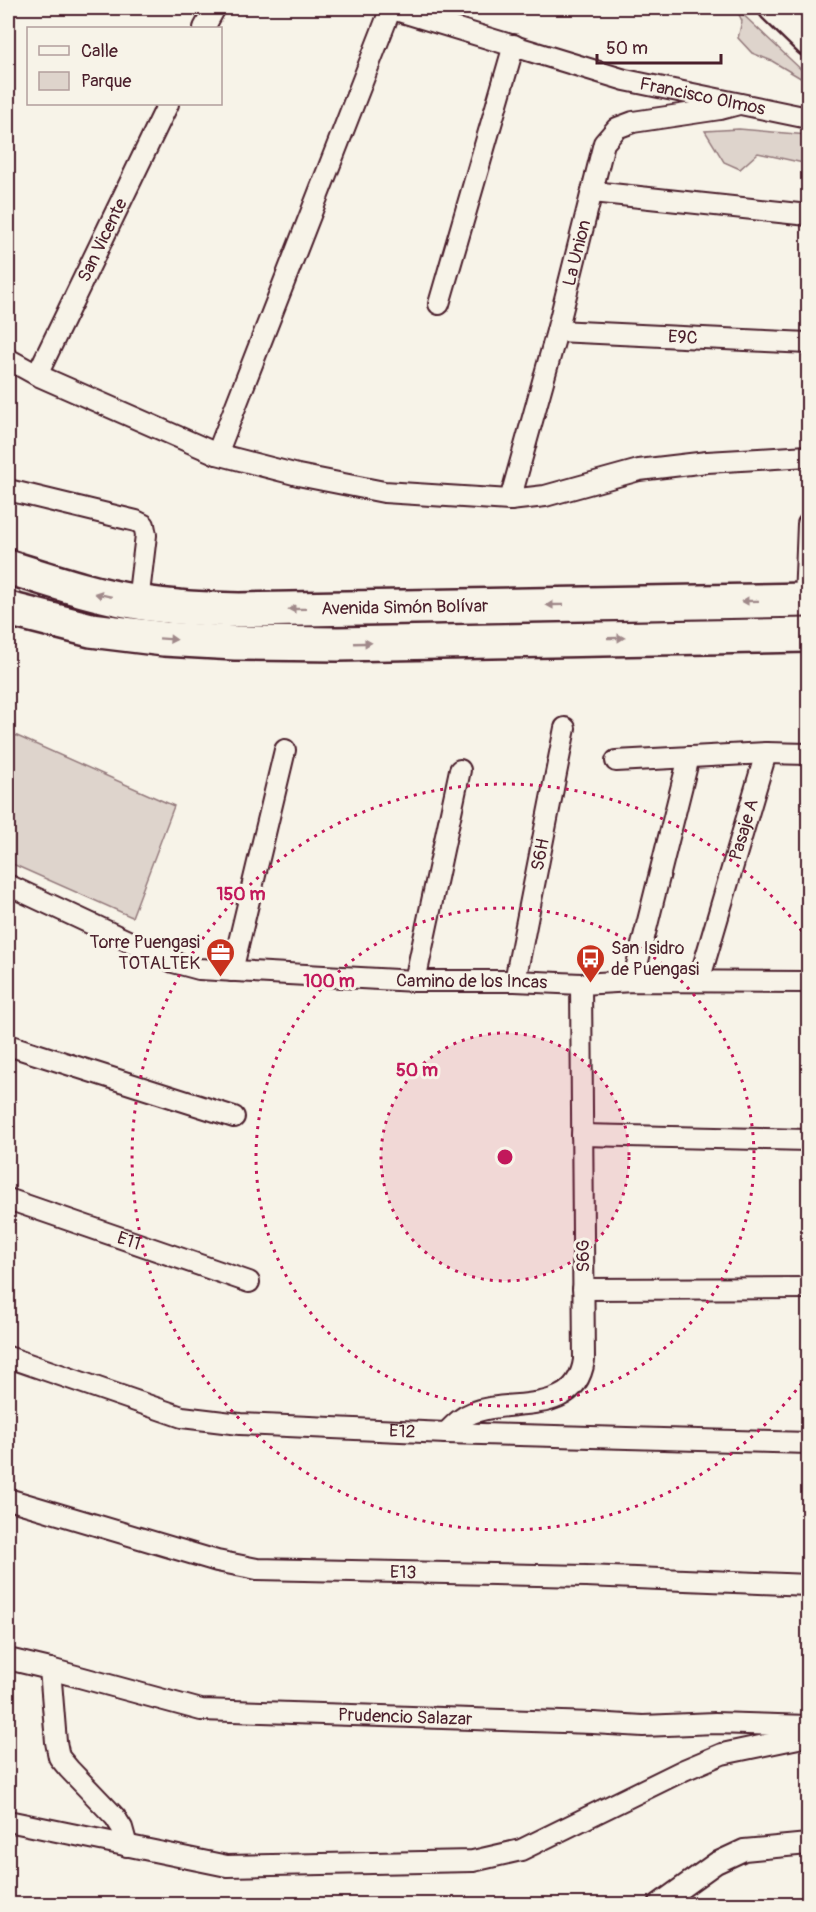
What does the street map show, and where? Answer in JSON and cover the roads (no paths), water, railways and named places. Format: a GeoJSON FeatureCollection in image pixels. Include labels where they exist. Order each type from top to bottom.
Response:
{"type":"FeatureCollection","features":[{"type":"Feature","properties":{"kind":"highway","name":"Avenida Simón Bolívar"},"geometry":{"type":"LineString","coordinates":[[8,567],[92,592],[138,602],[187,608],[240,610],[807,600]]}},
{"type":"Feature","properties":{"kind":"highway","name":"Avenida Simón Bolívar"},"geometry":{"type":"LineString","coordinates":[[8,609],[91,630],[164,639],[235,643],[338,644],[808,635]]}},
{"type":"Feature","properties":{"kind":"main road"},"geometry":{"type":"LineString","coordinates":[[773,8],[808,42]]}},
{"type":"Feature","properties":{"kind":"street"},"geometry":{"type":"LineString","coordinates":[[205,27],[215,8]]}},
{"type":"Feature","properties":{"kind":"street"},"geometry":{"type":"LineString","coordinates":[[217,454],[390,8]]}},
{"type":"Feature","properties":{"kind":"street","name":"Francisco Olmos"},"geometry":{"type":"LineString","coordinates":[[390,8],[625,80],[808,118]]}},
{"type":"Feature","properties":{"kind":"street"},"geometry":{"type":"LineString","coordinates":[[439,304],[513,45]]}},
{"type":"Feature","properties":{"kind":"street","name":"La Union"},"geometry":{"type":"LineString","coordinates":[[510,500],[557,331],[604,143],[617,128],[633,122],[720,110],[739,104]]}},
{"type":"Feature","properties":{"kind":"street","name":"San Vicente"},"geometry":{"type":"LineString","coordinates":[[37,375],[168,105]]}},
{"type":"Feature","properties":{"kind":"street"},"geometry":{"type":"LineString","coordinates":[[593,192],[808,215]]}},
{"type":"Feature","properties":{"kind":"street","name":"E9C"},"geometry":{"type":"LineString","coordinates":[[557,331],[808,343]]}},
{"type":"Feature","properties":{"kind":"street"},"geometry":{"type":"LineString","coordinates":[[8,359],[37,375],[217,454],[298,475],[384,492],[510,500],[545,496],[639,470],[707,462],[808,456]]}},
{"type":"Feature","properties":{"kind":"street"},"geometry":{"type":"LineString","coordinates":[[8,490],[136,521],[144,525],[146,535],[138,602]]}},
{"type":"Feature","properties":{"kind":"street"},"geometry":{"type":"LineString","coordinates":[[807,600],[808,524]]}},
{"type":"Feature","properties":{"kind":"street","name":"S6H"},"geometry":{"type":"LineString","coordinates":[[515,981],[565,728]]}},
{"type":"Feature","properties":{"kind":"street"},"geometry":{"type":"LineString","coordinates":[[232,971],[285,750]]}},
{"type":"Feature","properties":{"kind":"street"},"geometry":{"type":"LineString","coordinates":[[616,761],[766,753],[808,754]]}},
{"type":"Feature","properties":{"kind":"street","name":"Pasaje A"},"geometry":{"type":"LineString","coordinates":[[699,981],[766,753]]}},
{"type":"Feature","properties":{"kind":"street"},"geometry":{"type":"LineString","coordinates":[[633,981],[689,757]]}},
{"type":"Feature","properties":{"kind":"street"},"geometry":{"type":"LineString","coordinates":[[415,981],[460,770]]}},
{"type":"Feature","properties":{"kind":"street","name":"Camino de los Incas"},"geometry":{"type":"LineString","coordinates":[[8,885],[173,962],[199,969],[415,981],[515,981],[581,984],[633,981],[808,982]]}},
{"type":"Feature","properties":{"kind":"street","name":"S6G"},"geometry":{"type":"LineString","coordinates":[[446,1433],[470,1413],[552,1400],[574,1386],[582,1372],[584,1360],[581,984]]}},
{"type":"Feature","properties":{"kind":"street"},"geometry":{"type":"LineString","coordinates":[[8,1045],[234,1117]]}},
{"type":"Feature","properties":{"kind":"street"},"geometry":{"type":"LineString","coordinates":[[582,1135],[808,1140]]}},
{"type":"Feature","properties":{"kind":"street","name":"E11"},"geometry":{"type":"LineString","coordinates":[[8,1199],[249,1282]]}},
{"type":"Feature","properties":{"kind":"street"},"geometry":{"type":"LineString","coordinates":[[583,1289],[808,1288]]}},
{"type":"Feature","properties":{"kind":"street","name":"E12"},"geometry":{"type":"LineString","coordinates":[[8,1357],[182,1418],[240,1424],[446,1433],[808,1443]]}},
{"type":"Feature","properties":{"kind":"street","name":"E13"},"geometry":{"type":"LineString","coordinates":[[8,1499],[217,1561],[257,1569],[586,1576],[808,1585]]}},
{"type":"Feature","properties":{"kind":"street","name":"Prudencio Salazar"},"geometry":{"type":"LineString","coordinates":[[8,1659],[201,1710],[643,1726],[715,1723],[808,1726]]}},
{"type":"Feature","properties":{"kind":"street"},"geometry":{"type":"LineString","coordinates":[[50,1669],[59,1757],[114,1817],[122,1828],[127,1846]]}},
{"type":"Feature","properties":{"kind":"street"},"geometry":{"type":"LineString","coordinates":[[8,1821],[227,1866],[473,1861],[521,1850],[684,1770],[722,1754],[808,1736]]}},
{"type":"Feature","properties":{"kind":"street"},"geometry":{"type":"LineString","coordinates":[[659,1905],[716,1863],[744,1850],[808,1844]]}},
{"type":"Feature","properties":{"kind":"place","name":"Torre Puengasi TOTALTEK"},"geometry":{"type":"Point","coordinates":[221,978]}},
{"type":"Feature","properties":{"kind":"place","name":"San Isidro de Puengasi"},"geometry":{"type":"Point","coordinates":[590,984]}}]}
